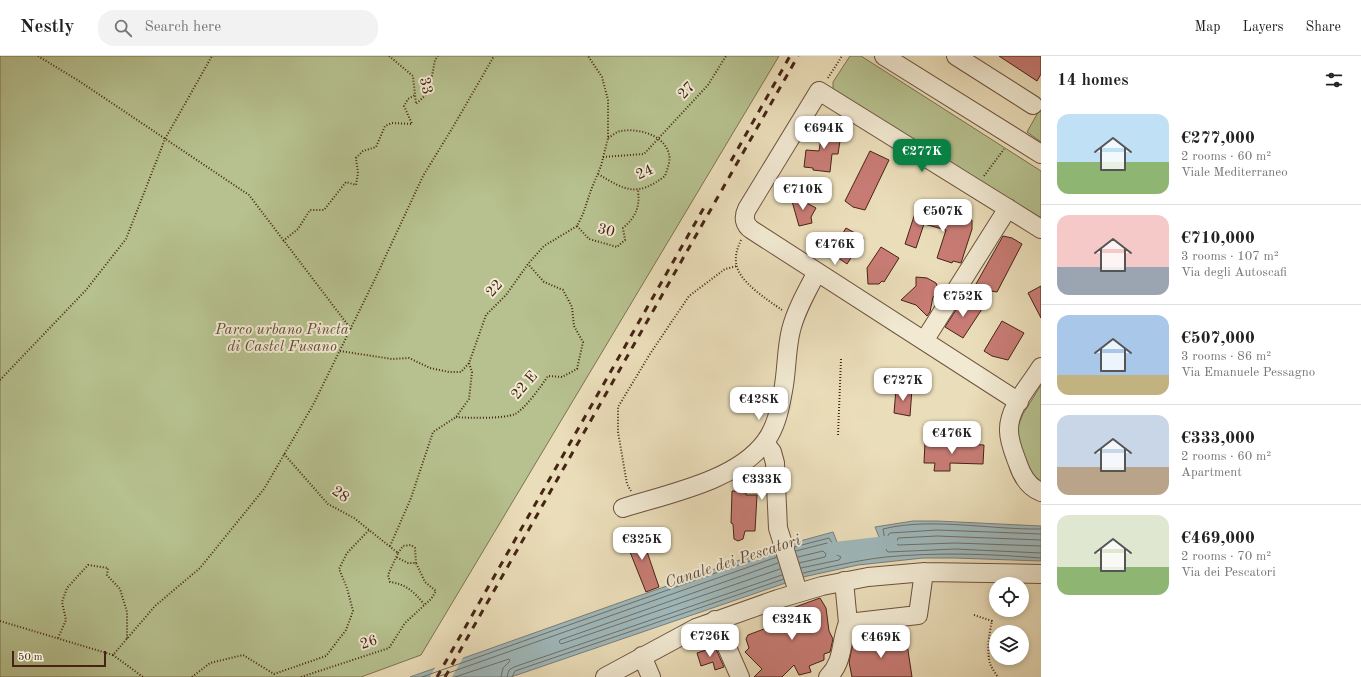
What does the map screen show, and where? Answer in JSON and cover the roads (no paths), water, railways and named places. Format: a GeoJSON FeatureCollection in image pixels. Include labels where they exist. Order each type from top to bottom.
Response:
{"type":"FeatureCollection","features":[{"type":"Feature","properties":{"kind":"street"},"geometry":{"type":"LineString","coordinates":[[884,56],[1041,154]]}},
{"type":"Feature","properties":{"kind":"street"},"geometry":{"type":"LineString","coordinates":[[956,56],[1034,103]]}},
{"type":"Feature","properties":{"kind":"street"},"geometry":{"type":"LineString","coordinates":[[1019,402],[747,227],[745,221],[746,212],[824,83],[975,188],[1041,229]]}},
{"type":"Feature","properties":{"kind":"street"},"geometry":{"type":"LineString","coordinates":[[924,341],[1008,208]]}},
{"type":"Feature","properties":{"kind":"street"},"geometry":{"type":"LineString","coordinates":[[623,508],[712,479],[744,462],[765,443],[774,424],[780,404],[790,336],[797,312],[817,272]]}},
{"type":"Feature","properties":{"kind":"street"},"geometry":{"type":"LineString","coordinates":[[1041,368],[1019,402],[1010,422],[1010,439],[1023,476],[1031,486],[1041,492]]}},
{"type":"Feature","properties":{"kind":"street"},"geometry":{"type":"LineString","coordinates":[[765,443],[772,452],[775,463],[777,519],[782,545],[798,592]]}},
{"type":"Feature","properties":{"kind":"street"},"geometry":{"type":"LineString","coordinates":[[605,677],[677,637],[715,620],[798,592],[844,581],[924,572],[1041,574]]}},
{"type":"Feature","properties":{"kind":"street"},"geometry":{"type":"LineString","coordinates":[[848,623],[918,615],[924,572]]}},
{"type":"Feature","properties":{"kind":"street"},"geometry":{"type":"LineString","coordinates":[[828,677],[839,663],[843,637],[848,623],[844,581]]}},
{"type":"Feature","properties":{"kind":"street"},"geometry":{"type":"LineString","coordinates":[[715,620],[740,677]]}},
{"type":"Feature","properties":{"kind":"street"},"geometry":{"type":"LineString","coordinates":[[642,656],[652,677]]}},
{"type":"Feature","properties":{"kind":"water"},"geometry":{"type":"Polygon","coordinates":[[[913,521],[1041,526],[1041,561],[923,558],[858,565],[803,577],[511,677],[410,677],[771,549],[833,532],[839,547],[881,542],[875,527],[913,521]]]}},
{"type":"Feature","properties":{"kind":"waterway","name":"Canale dei Pescatori"},"geometry":{"type":"LineString","coordinates":[[831,549],[891,542]]}},
{"type":"Feature","properties":{"kind":"railway"},"geometry":{"type":"LineString","coordinates":[[731,161],[790,56]]}},
{"type":"Feature","properties":{"kind":"railway"},"geometry":{"type":"LineString","coordinates":[[445,677],[798,56]]}},
{"type":"Feature","properties":{"kind":"railway"},"geometry":{"type":"LineString","coordinates":[[437,677],[706,204]]}},
{"type":"Feature","properties":{"kind":"park label","name":"Parco urbano Pineta di Castel Fusano"},"geometry":{"type":"Point","coordinates":[282,338]}}]}
